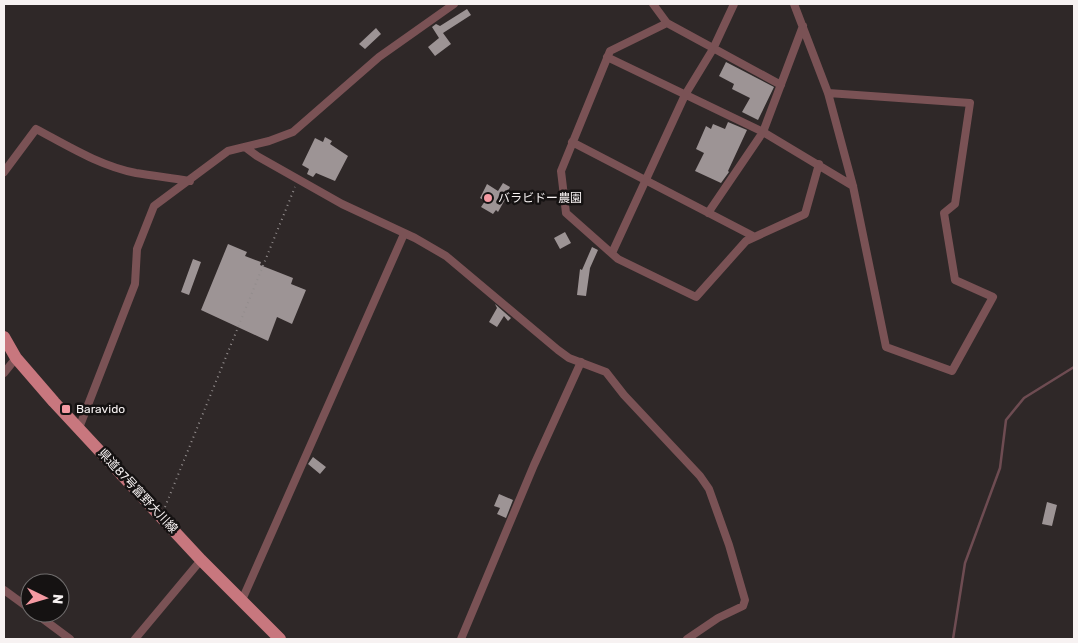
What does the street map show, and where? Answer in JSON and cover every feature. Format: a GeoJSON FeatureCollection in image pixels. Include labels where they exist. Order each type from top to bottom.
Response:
{"type":"FeatureCollection","features":[{"type":"Feature","properties":{"kind":"main road","name":"県道87号富野大川線"},"geometry":{"type":"LineString","coordinates":[[4,337],[16,358],[79,428],[201,560],[280,639]]}},
{"type":"Feature","properties":{"kind":"street"},"geometry":{"type":"LineString","coordinates":[[79,428],[135,284],[137,249],[150,213],[160,200],[190,181],[228,151],[270,141],[293,132],[379,58],[454,4]]}},
{"type":"Feature","properties":{"kind":"street"},"geometry":{"type":"LineString","coordinates":[[653,4],[668,23],[781,85]]}},
{"type":"Feature","properties":{"kind":"street"},"geometry":{"type":"LineString","coordinates":[[612,253],[685,95],[713,49],[734,4]]}},
{"type":"Feature","properties":{"kind":"street"},"geometry":{"type":"LineString","coordinates":[[794,4],[828,93],[853,186],[886,347],[952,371],[993,297],[954,280],[944,213],[955,204],[970,103],[828,93]]}},
{"type":"Feature","properties":{"kind":"street"},"geometry":{"type":"LineString","coordinates":[[668,23],[610,51],[561,171],[566,213],[618,259],[696,297],[752,236],[805,214],[819,164]]}},
{"type":"Feature","properties":{"kind":"street"},"geometry":{"type":"LineString","coordinates":[[708,213],[763,132],[803,26]]}},
{"type":"Feature","properties":{"kind":"street"},"geometry":{"type":"LineString","coordinates":[[607,57],[763,132],[853,186]]}},
{"type":"Feature","properties":{"kind":"street"},"geometry":{"type":"LineString","coordinates":[[4,172],[36,129],[76,151],[107,164],[135,173],[190,181]]}},
{"type":"Feature","properties":{"kind":"street"},"geometry":{"type":"LineString","coordinates":[[572,142],[752,236]]}},
{"type":"Feature","properties":{"kind":"street"},"geometry":{"type":"LineString","coordinates":[[245,146],[257,156],[342,204],[446,256],[558,350],[606,372],[624,395],[689,462],[709,489],[729,545],[745,600],[743,606],[718,618],[687,639]]}},
{"type":"Feature","properties":{"kind":"street"},"geometry":{"type":"LineString","coordinates":[[242,600],[404,234]]}},
{"type":"Feature","properties":{"kind":"street"},"geometry":{"type":"LineString","coordinates":[[4,373],[16,358]]}},
{"type":"Feature","properties":{"kind":"street"},"geometry":{"type":"LineString","coordinates":[[461,639],[534,465],[581,362]]}},
{"type":"Feature","properties":{"kind":"street"},"geometry":{"type":"LineString","coordinates":[[135,639],[201,560]]}},
{"type":"Feature","properties":{"kind":"street"},"geometry":{"type":"LineString","coordinates":[[4,590],[20,602]]}},
{"type":"Feature","properties":{"kind":"street"},"geometry":{"type":"LineString","coordinates":[[48,623],[70,639]]}},
{"type":"Feature","properties":{"kind":"path"},"geometry":{"type":"LineString","coordinates":[[162,516],[233,335],[299,178]]}},
{"type":"Feature","properties":{"kind":"building"},"geometry":{"type":"Polygon","coordinates":[[[467,9],[471,15],[443,33],[451,44],[435,56],[428,47],[439,38],[432,27],[436,24],[440,26],[467,9]]]}},
{"type":"Feature","properties":{"kind":"building"},"geometry":{"type":"Polygon","coordinates":[[[376,28],[381,34],[365,49],[359,44],[376,28]]]}},
{"type":"Feature","properties":{"kind":"building"},"geometry":{"type":"Polygon","coordinates":[[[726,62],[774,87],[758,120],[742,112],[750,98],[732,89],[734,84],[719,76],[726,62]]]}},
{"type":"Feature","properties":{"kind":"building"},"geometry":{"type":"Polygon","coordinates":[[[728,122],[747,130],[729,172],[721,183],[695,171],[704,153],[696,149],[706,126],[711,129],[713,124],[725,129],[728,122]]]}},
{"type":"Feature","properties":{"kind":"building"},"geometry":{"type":"Polygon","coordinates":[[[325,137],[332,141],[330,144],[348,156],[335,181],[316,173],[313,177],[307,174],[309,169],[302,165],[315,138],[323,142],[325,137]]]}},
{"type":"Feature","properties":{"kind":"building"},"geometry":{"type":"Polygon","coordinates":[[[503,183],[510,187],[498,212],[496,210],[493,214],[481,207],[485,201],[480,198],[487,184],[498,191],[503,183]]]}},
{"type":"Feature","properties":{"kind":"building"},"geometry":{"type":"Polygon","coordinates":[[[565,232],[571,243],[560,249],[554,238],[565,232]]]}},
{"type":"Feature","properties":{"kind":"building"},"geometry":{"type":"Polygon","coordinates":[[[228,244],[247,252],[245,256],[261,262],[260,265],[293,278],[291,284],[306,290],[292,324],[277,317],[268,341],[201,310],[228,244]]]}},
{"type":"Feature","properties":{"kind":"building"},"geometry":{"type":"Polygon","coordinates":[[[592,247],[598,250],[590,268],[586,296],[577,295],[580,269],[582,270],[592,247]]]}},
{"type":"Feature","properties":{"kind":"building"},"geometry":{"type":"Polygon","coordinates":[[[193,259],[201,262],[189,295],[181,292],[193,259]]]}},
{"type":"Feature","properties":{"kind":"building"},"geometry":{"type":"Polygon","coordinates":[[[495,304],[511,318],[508,321],[504,316],[497,327],[489,322],[497,308],[495,304]]]}},
{"type":"Feature","properties":{"kind":"building"},"geometry":{"type":"Polygon","coordinates":[[[313,457],[326,467],[320,474],[308,464],[313,457]]]}},
{"type":"Feature","properties":{"kind":"building"},"geometry":{"type":"Polygon","coordinates":[[[499,494],[513,500],[506,518],[497,514],[500,508],[494,506],[499,494]]]}},
{"type":"Feature","properties":{"kind":"building"},"geometry":{"type":"Polygon","coordinates":[[[1047,502],[1057,505],[1052,526],[1042,524],[1047,502]]]}},
{"type":"Feature","properties":{"kind":"waterway"},"geometry":{"type":"LineString","coordinates":[[953,639],[965,563],[1000,468],[1006,420],[1024,398],[1074,367]]}},
{"type":"Feature","properties":{"kind":"place","name":"バラビドー農園"},"geometry":{"type":"Point","coordinates":[488,198]}},
{"type":"Feature","properties":{"kind":"place","name":"Baravido"},"geometry":{"type":"Point","coordinates":[66,409]}}]}
